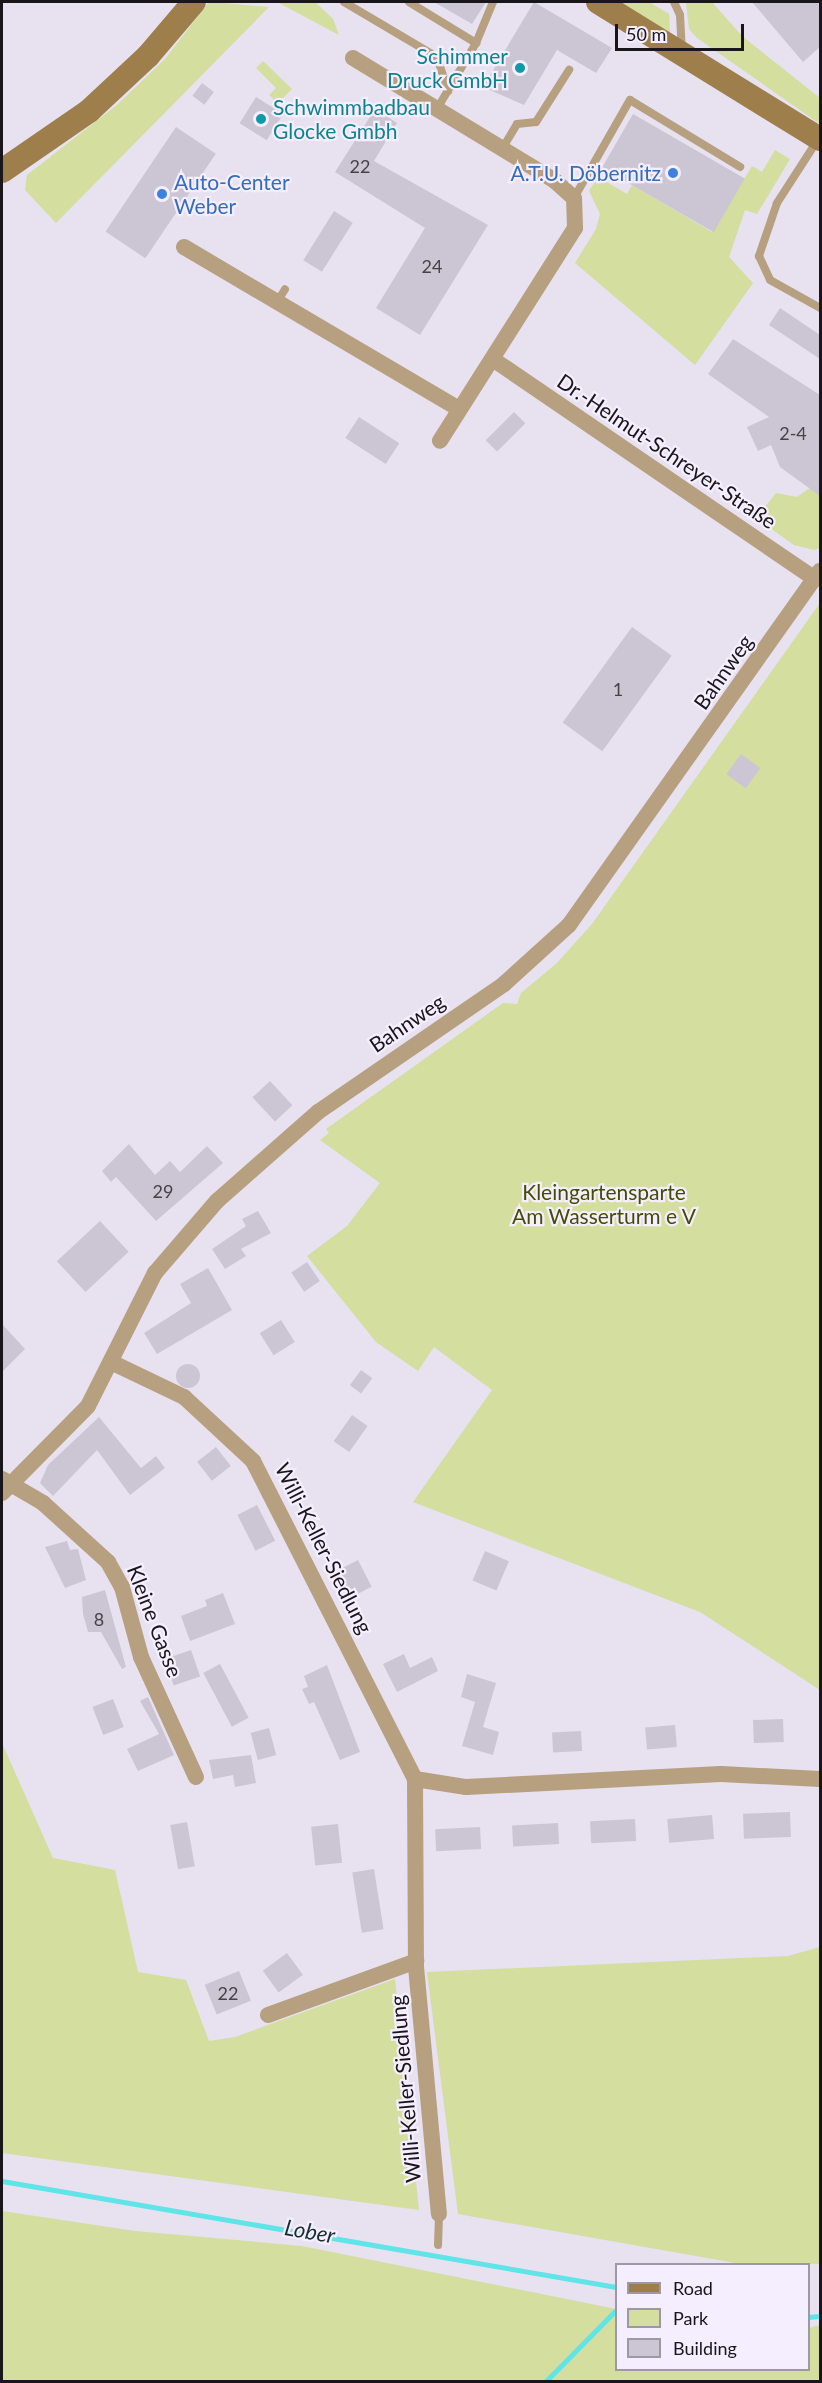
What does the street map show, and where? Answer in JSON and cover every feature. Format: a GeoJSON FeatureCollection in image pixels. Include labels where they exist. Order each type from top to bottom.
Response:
{"type":"FeatureCollection","features":[{"type":"Feature","properties":{"kind":"street"},"geometry":{"type":"LineString","coordinates":[[2,171],[97,105],[194,2]]}},
{"type":"Feature","properties":{"kind":"street"},"geometry":{"type":"LineString","coordinates":[[598,2],[682,56],[820,139]]}},
{"type":"Feature","properties":{"kind":"street"},"geometry":{"type":"LineString","coordinates":[[353,58],[502,149],[574,198],[575,228],[494,360],[459,409],[440,441]]}},
{"type":"Feature","properties":{"kind":"street"},"geometry":{"type":"LineString","coordinates":[[184,247],[281,296],[459,409]]}},
{"type":"Feature","properties":{"kind":"street","name":"Dr.-Helmut-Schreyer-Straße"},"geometry":{"type":"LineString","coordinates":[[494,360],[818,575]]}},
{"type":"Feature","properties":{"kind":"street","name":"Bahnweg"},"geometry":{"type":"LineString","coordinates":[[4,1486],[88,1406],[113,1364],[155,1273],[222,1196],[318,1112],[504,984],[569,925],[818,575]]}},
{"type":"Feature","properties":{"kind":"street","name":"Willi-Keller-Siedlung"},"geometry":{"type":"LineString","coordinates":[[113,1364],[184,1397],[253,1461],[415,1779],[416,1961],[439,2214]]}},
{"type":"Feature","properties":{"kind":"street","name":"Kleine Gasse"},"geometry":{"type":"LineString","coordinates":[[4,1486],[43,1503],[108,1562],[122,1587],[141,1657],[196,1777]]}},
{"type":"Feature","properties":{"kind":"street"},"geometry":{"type":"LineString","coordinates":[[415,1779],[466,1787],[720,1773],[820,1779]]}},
{"type":"Feature","properties":{"kind":"street","name":"Willi-Keller-Siedlung"},"geometry":{"type":"LineString","coordinates":[[268,2015],[416,1961]]}},
{"type":"Feature","properties":{"kind":"lane"},"geometry":{"type":"LineString","coordinates":[[409,2],[476,43]]}},
{"type":"Feature","properties":{"kind":"lane"},"geometry":{"type":"LineString","coordinates":[[437,109],[476,43],[493,2]]}},
{"type":"Feature","properties":{"kind":"lane"},"geometry":{"type":"LineString","coordinates":[[674,2],[680,15],[682,56]]}},
{"type":"Feature","properties":{"kind":"lane"},"geometry":{"type":"LineString","coordinates":[[347,3],[437,57],[448,91]]}},
{"type":"Feature","properties":{"kind":"lane"},"geometry":{"type":"LineString","coordinates":[[502,149],[517,124],[536,122],[568,70]]}},
{"type":"Feature","properties":{"kind":"lane"},"geometry":{"type":"LineString","coordinates":[[574,198],[630,100],[740,167]]}},
{"type":"Feature","properties":{"kind":"lane"},"geometry":{"type":"LineString","coordinates":[[820,139],[820,155]]}},
{"type":"Feature","properties":{"kind":"lane"},"geometry":{"type":"LineString","coordinates":[[820,139],[806,151],[777,203],[759,256],[770,280],[820,308]]}},
{"type":"Feature","properties":{"kind":"lane"},"geometry":{"type":"LineString","coordinates":[[438,2245],[439,2214]]}},
{"type":"Feature","properties":{"kind":"green space"},"geometry":{"type":"Polygon","coordinates":[[[209,2],[269,7],[56,223],[25,190],[27,175],[117,105],[165,59],[209,2]]]}},
{"type":"Feature","properties":{"kind":"green space"},"geometry":{"type":"Polygon","coordinates":[[[277,2],[315,2],[333,19],[339,35],[277,2]]]}},
{"type":"Feature","properties":{"kind":"green space"},"geometry":{"type":"Polygon","coordinates":[[[617,2],[649,2],[669,14],[670,33],[617,2]]]}},
{"type":"Feature","properties":{"kind":"green space"},"geometry":{"type":"Polygon","coordinates":[[[686,2],[712,2],[742,36],[820,98],[820,124],[697,38],[689,29],[686,2]]]}},
{"type":"Feature","properties":{"kind":"green space"},"geometry":{"type":"Polygon","coordinates":[[[263,61],[292,89],[278,103],[269,95],[276,88],[256,68],[263,61]]]}},
{"type":"Feature","properties":{"kind":"green space"},"geometry":{"type":"Polygon","coordinates":[[[775,150],[790,159],[757,214],[745,210],[729,257],[753,283],[695,365],[575,263],[596,229],[600,214],[589,191],[598,177],[627,194],[632,185],[712,232],[752,166],[762,172],[775,150]]]}},
{"type":"Feature","properties":{"kind":"green space"},"geometry":{"type":"Polygon","coordinates":[[[810,488],[820,496],[820,548],[814,550],[794,545],[756,518],[776,493],[797,497],[810,488]]]}},
{"type":"Feature","properties":{"kind":"green space","name":"Kleingartensparte Am Wasserturm e V"},"geometry":{"type":"Polygon","coordinates":[[[820,603],[820,1690],[700,1612],[413,1502],[492,1390],[434,1347],[418,1371],[376,1342],[307,1256],[347,1226],[380,1183],[320,1140],[329,1133],[326,1129],[503,1003],[517,1004],[521,993],[557,963],[592,924],[820,603]]]}},
{"type":"Feature","properties":{"kind":"green space"},"geometry":{"type":"Polygon","coordinates":[[[2,1743],[53,1858],[115,1870],[138,1972],[186,1980],[209,2041],[235,2037],[395,1979],[419,2210],[2,2153],[2,1743]]]}},
{"type":"Feature","properties":{"kind":"green space"},"geometry":{"type":"Polygon","coordinates":[[[820,1947],[820,2264],[735,2263],[458,2214],[427,1972],[788,1956],[820,1947]]]}},
{"type":"Feature","properties":{"kind":"green space"},"geometry":{"type":"Polygon","coordinates":[[[2,2211],[135,2231],[302,2246],[615,2309],[615,2371],[810,2371],[810,2328],[820,2325],[820,2381],[2,2381],[2,2211]]]}},
{"type":"Feature","properties":{"kind":"building"},"geometry":{"type":"Polygon","coordinates":[[[434,2],[486,2],[472,24],[434,2]]]}},
{"type":"Feature","properties":{"kind":"building","name":"Schimmer Druck GmbH"},"geometry":{"type":"Polygon","coordinates":[[[534,2],[612,48],[596,73],[557,50],[524,105],[483,87],[534,2]]]}},
{"type":"Feature","properties":{"kind":"building"},"geometry":{"type":"Polygon","coordinates":[[[752,2],[820,2],[820,47],[803,62],[752,2]]]}},
{"type":"Feature","properties":{"kind":"building"},"geometry":{"type":"Polygon","coordinates":[[[202,83],[214,92],[204,105],[192,96],[202,83]]]}},
{"type":"Feature","properties":{"kind":"building","name":"Schwimmbadbau Glocke Gmbh"},"geometry":{"type":"Polygon","coordinates":[[[256,97],[283,114],[267,140],[240,123],[256,97]]]}},
{"type":"Feature","properties":{"kind":"building"},"geometry":{"type":"Polygon","coordinates":[[[375,109],[397,123],[374,161],[488,225],[420,335],[376,308],[425,228],[335,172],[375,109]]]}},
{"type":"Feature","properties":{"kind":"building","name":"A.T.U. Döbernitz"},"geometry":{"type":"Polygon","coordinates":[[[633,114],[745,178],[714,232],[602,168],[633,114]]]}},
{"type":"Feature","properties":{"kind":"building","name":"Auto-Center Weber"},"geometry":{"type":"Polygon","coordinates":[[[176,127],[216,154],[145,258],[106,231],[176,127]]]}},
{"type":"Feature","properties":{"kind":"building"},"geometry":{"type":"Polygon","coordinates":[[[334,211],[353,223],[322,272],[303,260],[334,211]]]}},
{"type":"Feature","properties":{"kind":"building"},"geometry":{"type":"Polygon","coordinates":[[[780,308],[820,335],[820,359],[769,325],[780,308]]]}},
{"type":"Feature","properties":{"kind":"building"},"geometry":{"type":"Polygon","coordinates":[[[733,339],[820,395],[820,496],[780,467],[771,445],[758,451],[747,427],[769,417],[708,374],[733,339]]]}},
{"type":"Feature","properties":{"kind":"building"},"geometry":{"type":"Polygon","coordinates":[[[514,412],[525,423],[497,452],[486,440],[514,412]]]}},
{"type":"Feature","properties":{"kind":"building"},"geometry":{"type":"Polygon","coordinates":[[[359,417],[399,443],[386,464],[345,438],[359,417]]]}},
{"type":"Feature","properties":{"kind":"building"},"geometry":{"type":"Polygon","coordinates":[[[632,627],[672,656],[602,751],[563,722],[632,627]]]}},
{"type":"Feature","properties":{"kind":"building"},"geometry":{"type":"Polygon","coordinates":[[[741,754],[760,768],[746,788],[726,774],[741,754]]]}},
{"type":"Feature","properties":{"kind":"building"},"geometry":{"type":"Polygon","coordinates":[[[270,1081],[293,1105],[275,1122],[252,1097],[270,1081]]]}},
{"type":"Feature","properties":{"kind":"building"},"geometry":{"type":"Polygon","coordinates":[[[129,1144],[155,1175],[170,1161],[180,1172],[207,1146],[223,1163],[156,1221],[116,1177],[111,1182],[102,1171],[129,1144]]]}},
{"type":"Feature","properties":{"kind":"building"},"geometry":{"type":"Polygon","coordinates":[[[258,1211],[271,1233],[241,1249],[246,1256],[225,1269],[212,1249],[246,1226],[242,1219],[258,1211]]]}},
{"type":"Feature","properties":{"kind":"building"},"geometry":{"type":"Polygon","coordinates":[[[100,1221],[129,1252],[85,1292],[57,1261],[100,1221]]]}},
{"type":"Feature","properties":{"kind":"building"},"geometry":{"type":"Polygon","coordinates":[[[307,1262],[320,1281],[304,1292],[291,1273],[307,1262]]]}},
{"type":"Feature","properties":{"kind":"building"},"geometry":{"type":"Polygon","coordinates":[[[208,1268],[232,1310],[157,1354],[144,1333],[191,1303],[180,1284],[208,1268]]]}},
{"type":"Feature","properties":{"kind":"building"},"geometry":{"type":"Polygon","coordinates":[[[281,1320],[295,1342],[274,1355],[260,1333],[281,1320]]]}},
{"type":"Feature","properties":{"kind":"building"},"geometry":{"type":"Polygon","coordinates":[[[2,1324],[25,1349],[2,1372],[2,1324]]]}},
{"type":"Feature","properties":{"kind":"building"},"geometry":{"type":"Polygon","coordinates":[[[188,1364],[196,1368],[200,1376],[196,1384],[188,1388],[180,1384],[176,1376],[180,1368],[188,1364]]]}},
{"type":"Feature","properties":{"kind":"building"},"geometry":{"type":"Polygon","coordinates":[[[361,1370],[372,1378],[361,1394],[350,1385],[361,1370]]]}},
{"type":"Feature","properties":{"kind":"building"},"geometry":{"type":"Polygon","coordinates":[[[352,1415],[368,1426],[349,1452],[334,1441],[352,1415]]]}},
{"type":"Feature","properties":{"kind":"building"},"geometry":{"type":"Polygon","coordinates":[[[99,1417],[141,1468],[156,1456],[165,1468],[130,1495],[97,1450],[53,1496],[40,1483],[48,1465],[99,1417]]]}},
{"type":"Feature","properties":{"kind":"building"},"geometry":{"type":"Polygon","coordinates":[[[216,1447],[231,1466],[212,1481],[197,1462],[216,1447]]]}},
{"type":"Feature","properties":{"kind":"building"},"geometry":{"type":"Polygon","coordinates":[[[257,1505],[275,1541],[256,1551],[237,1515],[257,1505]]]}},
{"type":"Feature","properties":{"kind":"building"},"geometry":{"type":"Polygon","coordinates":[[[67,1541],[70,1550],[78,1549],[86,1580],[65,1588],[45,1547],[67,1541]]]}},
{"type":"Feature","properties":{"kind":"building"},"geometry":{"type":"Polygon","coordinates":[[[485,1551],[509,1561],[496,1591],[472,1580],[485,1551]]]}},
{"type":"Feature","properties":{"kind":"building"},"geometry":{"type":"Polygon","coordinates":[[[358,1560],[372,1587],[351,1597],[338,1570],[358,1560]]]}},
{"type":"Feature","properties":{"kind":"building"},"geometry":{"type":"Polygon","coordinates":[[[105,1590],[126,1667],[122,1669],[101,1632],[88,1632],[83,1614],[82,1597],[105,1590]]]}},
{"type":"Feature","properties":{"kind":"building"},"geometry":{"type":"Polygon","coordinates":[[[223,1593],[235,1624],[190,1641],[181,1616],[207,1606],[205,1600],[223,1593]]]}},
{"type":"Feature","properties":{"kind":"building"},"geometry":{"type":"Polygon","coordinates":[[[191,1650],[200,1676],[174,1686],[165,1659],[191,1650]]]}},
{"type":"Feature","properties":{"kind":"building"},"geometry":{"type":"Polygon","coordinates":[[[404,1654],[410,1668],[432,1657],[438,1671],[397,1692],[383,1664],[404,1654]]]}},
{"type":"Feature","properties":{"kind":"building"},"geometry":{"type":"Polygon","coordinates":[[[220,1664],[249,1718],[232,1727],[203,1673],[220,1664]]]}},
{"type":"Feature","properties":{"kind":"building"},"geometry":{"type":"Polygon","coordinates":[[[327,1665],[360,1752],[340,1760],[314,1702],[309,1704],[302,1689],[308,1687],[304,1676],[327,1665]]]}},
{"type":"Feature","properties":{"kind":"building"},"geometry":{"type":"Polygon","coordinates":[[[467,1674],[496,1683],[483,1727],[499,1732],[493,1755],[462,1746],[475,1702],[461,1697],[467,1674]]]}},
{"type":"Feature","properties":{"kind":"building"},"geometry":{"type":"Polygon","coordinates":[[[148,1697],[174,1755],[138,1771],[127,1749],[159,1734],[140,1701],[148,1697]]]}},
{"type":"Feature","properties":{"kind":"building"},"geometry":{"type":"Polygon","coordinates":[[[113,1699],[124,1727],[103,1735],[92,1707],[113,1699]]]}},
{"type":"Feature","properties":{"kind":"building"},"geometry":{"type":"Polygon","coordinates":[[[783,1719],[784,1742],[754,1743],[753,1720],[783,1719]]]}},
{"type":"Feature","properties":{"kind":"building"},"geometry":{"type":"Polygon","coordinates":[[[675,1725],[677,1747],[647,1750],[645,1728],[675,1725]]]}},
{"type":"Feature","properties":{"kind":"building"},"geometry":{"type":"Polygon","coordinates":[[[269,1728],[276,1755],[258,1760],[251,1733],[269,1728]]]}},
{"type":"Feature","properties":{"kind":"building"},"geometry":{"type":"Polygon","coordinates":[[[581,1731],[582,1751],[553,1752],[552,1733],[581,1731]]]}},
{"type":"Feature","properties":{"kind":"building"},"geometry":{"type":"Polygon","coordinates":[[[251,1755],[256,1783],[235,1787],[233,1775],[213,1779],[209,1760],[251,1755]]]}},
{"type":"Feature","properties":{"kind":"building"},"geometry":{"type":"Polygon","coordinates":[[[790,1812],[791,1837],[744,1839],[743,1814],[790,1812]]]}},
{"type":"Feature","properties":{"kind":"building"},"geometry":{"type":"Polygon","coordinates":[[[712,1815],[714,1839],[669,1843],[667,1819],[712,1815]]]}},
{"type":"Feature","properties":{"kind":"building"},"geometry":{"type":"Polygon","coordinates":[[[635,1819],[636,1841],[591,1843],[590,1821],[635,1819]]]}},
{"type":"Feature","properties":{"kind":"building"},"geometry":{"type":"Polygon","coordinates":[[[187,1822],[195,1866],[178,1869],[170,1825],[187,1822]]]}},
{"type":"Feature","properties":{"kind":"building"},"geometry":{"type":"Polygon","coordinates":[[[558,1823],[559,1844],[513,1846],[512,1825],[558,1823]]]}},
{"type":"Feature","properties":{"kind":"building"},"geometry":{"type":"Polygon","coordinates":[[[338,1824],[342,1863],[315,1866],[311,1827],[338,1824]]]}},
{"type":"Feature","properties":{"kind":"building"},"geometry":{"type":"Polygon","coordinates":[[[480,1827],[481,1849],[436,1851],[435,1829],[480,1827]]]}},
{"type":"Feature","properties":{"kind":"building"},"geometry":{"type":"Polygon","coordinates":[[[374,1869],[384,1929],[362,1933],[352,1872],[374,1869]]]}},
{"type":"Feature","properties":{"kind":"building"},"geometry":{"type":"Polygon","coordinates":[[[287,1953],[303,1975],[279,1992],[263,1971],[287,1953]]]}},
{"type":"Feature","properties":{"kind":"building"},"geometry":{"type":"Polygon","coordinates":[[[239,1971],[251,2001],[217,2015],[205,1985],[239,1971]]]}},
{"type":"Feature","properties":{"kind":"waterway","name":"Lober"},"geometry":{"type":"LineString","coordinates":[[2,2181],[615,2287]]}},
{"type":"Feature","properties":{"kind":"waterway"},"geometry":{"type":"LineString","coordinates":[[545,2382],[615,2311]]}},
{"type":"Feature","properties":{"kind":"waterway","name":"Lober"},"geometry":{"type":"LineString","coordinates":[[810,2317],[820,2316]]}},
{"type":"Feature","properties":{"kind":"place","name":"Schimmer Druck GmbH"},"geometry":{"type":"Point","coordinates":[520,68]}},
{"type":"Feature","properties":{"kind":"place","name":"Schwimmbadbau Glocke Gmbh"},"geometry":{"type":"Point","coordinates":[261,119]}},
{"type":"Feature","properties":{"kind":"place","name":"A.T.U. Döbernitz"},"geometry":{"type":"Point","coordinates":[673,173]}},
{"type":"Feature","properties":{"kind":"place","name":"Auto-Center Weber"},"geometry":{"type":"Point","coordinates":[162,194]}}]}
